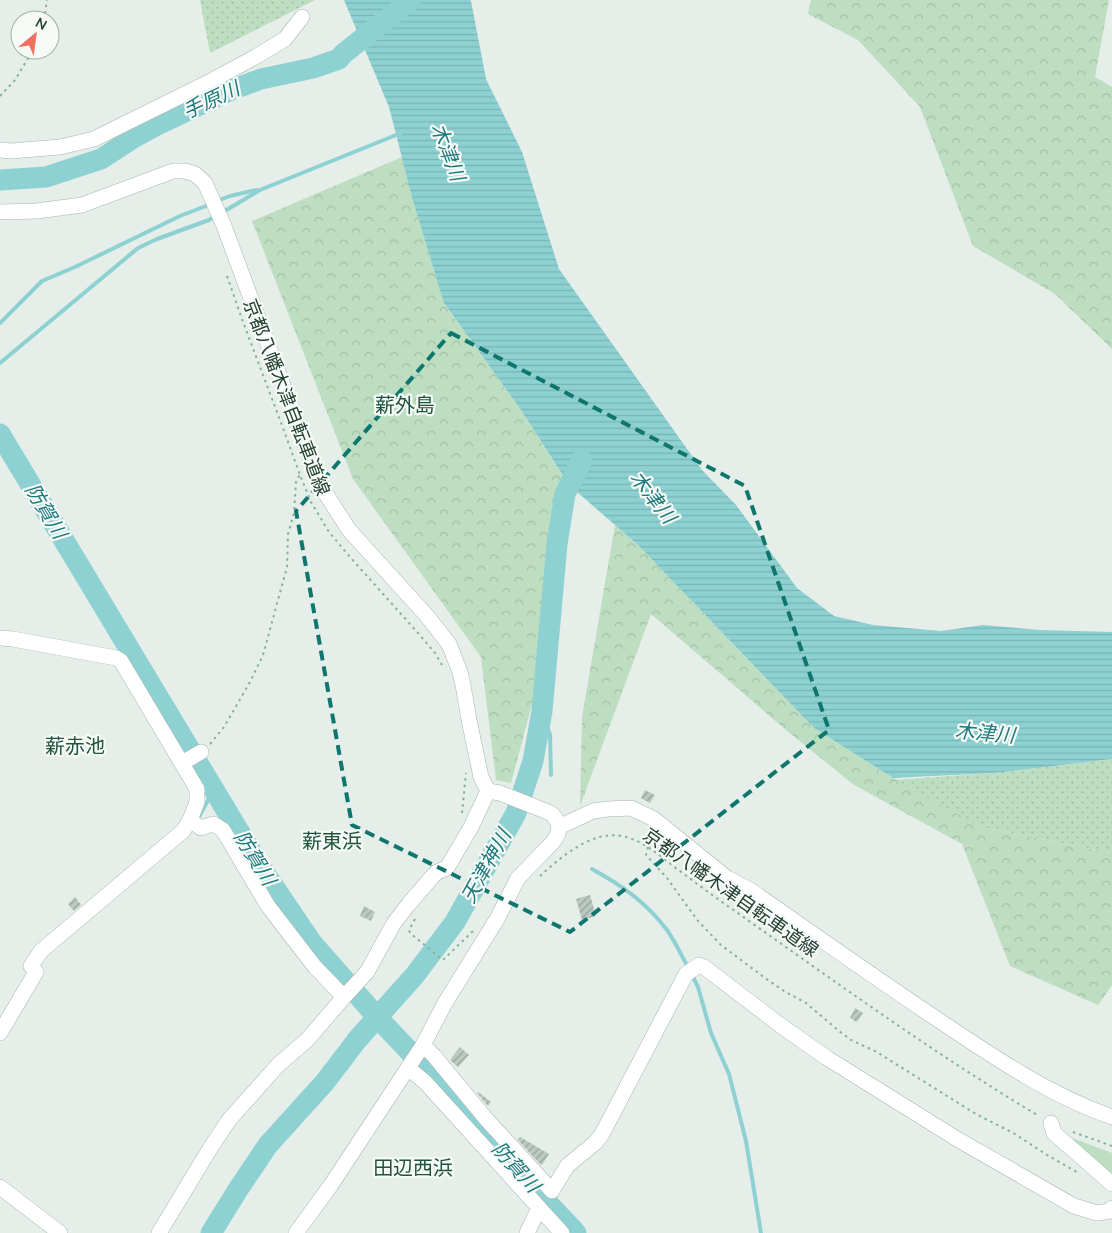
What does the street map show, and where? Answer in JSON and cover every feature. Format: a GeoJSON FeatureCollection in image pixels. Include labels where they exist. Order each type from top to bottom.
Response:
{"type":"FeatureCollection","features":[{"type":"Feature","properties":{"kind":"street"},"geometry":{"type":"LineString","coordinates":[[0,150],[60,148],[94,139],[174,100],[257,56],[285,39],[302,17]]}},
{"type":"Feature","properties":{"kind":"street"},"geometry":{"type":"LineString","coordinates":[[0,212],[37,212],[82,206],[173,171],[185,171],[195,174],[205,183],[224,226],[324,491],[349,530],[427,616],[449,644],[460,672],[481,777],[488,791]]}},
{"type":"Feature","properties":{"kind":"street"},"geometry":{"type":"LineString","coordinates":[[0,638],[116,658],[121,661],[184,762],[197,789],[198,802],[183,831],[41,951],[31,966],[36,972],[0,1033]]}},
{"type":"Feature","properties":{"kind":"street"},"geometry":{"type":"LineString","coordinates":[[184,762],[201,752]]}},
{"type":"Feature","properties":{"kind":"street"},"geometry":{"type":"LineString","coordinates":[[296,1233],[331,1185],[423,1046],[445,1003],[497,919],[518,878],[553,842],[558,834],[558,827],[553,816],[542,809],[500,793],[488,791]]}},
{"type":"Feature","properties":{"kind":"street"},"geometry":{"type":"LineString","coordinates":[[159,1233],[229,1120],[278,1065],[307,1040],[367,972],[394,923],[432,877],[437,872],[446,868],[471,827],[488,791]]}},
{"type":"Feature","properties":{"kind":"street"},"geometry":{"type":"LineString","coordinates":[[558,827],[593,811],[608,809],[631,808],[654,818],[727,878],[750,890],[977,1046],[1040,1084],[1089,1109],[1112,1117]]}},
{"type":"Feature","properties":{"kind":"street"},"geometry":{"type":"LineString","coordinates":[[190,820],[200,828],[213,824],[223,830],[268,906],[314,968],[344,996]]}},
{"type":"Feature","properties":{"kind":"street"},"geometry":{"type":"LineString","coordinates":[[423,1046],[434,1056],[487,1120],[552,1192],[567,1166],[596,1142],[602,1134],[686,974],[700,966],[704,967],[827,1058],[957,1139],[1074,1206],[1098,1213],[1110,1211],[1112,1208]]}},
{"type":"Feature","properties":{"kind":"street"},"geometry":{"type":"LineString","coordinates":[[408,1068],[426,1082],[562,1233]]}},
{"type":"Feature","properties":{"kind":"street"},"geometry":{"type":"LineString","coordinates":[[1051,1123],[1054,1133],[1112,1184]]}},
{"type":"Feature","properties":{"kind":"street"},"geometry":{"type":"LineString","coordinates":[[0,1187],[60,1233]]}},
{"type":"Feature","properties":{"kind":"street"},"geometry":{"type":"LineString","coordinates":[[527,1233],[539,1208]]}},
{"type":"Feature","properties":{"kind":"path"},"geometry":{"type":"LineString","coordinates":[[0,96],[15,80],[27,60]]}},
{"type":"Feature","properties":{"kind":"path","name":"京都八幡木津自転車道線"},"geometry":{"type":"LineString","coordinates":[[227,275],[311,502],[329,532],[435,652],[442,665]]}},
{"type":"Feature","properties":{"kind":"path"},"geometry":{"type":"LineString","coordinates":[[201,752],[205,750],[224,726],[250,682],[263,654],[287,567],[288,534],[294,513],[296,481],[300,476]]}},
{"type":"Feature","properties":{"kind":"path"},"geometry":{"type":"LineString","coordinates":[[462,816],[466,775],[465,766]]}},
{"type":"Feature","properties":{"kind":"path","name":"京都八幡木津自転車道線"},"geometry":{"type":"LineString","coordinates":[[536,879],[572,850],[592,840],[610,834],[635,840],[648,847],[849,992],[988,1086],[1051,1123],[1112,1146]]}},
{"type":"Feature","properties":{"kind":"path"},"geometry":{"type":"LineString","coordinates":[[648,847],[646,855],[667,878],[698,920],[721,945],[784,991],[806,1004],[851,1040],[875,1051],[976,1114],[1015,1134],[1083,1176]]}},
{"type":"Feature","properties":{"kind":"path"},"geometry":{"type":"LineString","coordinates":[[416,917],[409,930],[444,960],[479,925]]}},
{"type":"Feature","properties":{"kind":"highlighted area"},"geometry":{"type":"Polygon","coordinates":[[[451,333],[745,486],[829,730],[570,932],[352,825],[296,511],[451,333]]]}},
{"type":"Feature","properties":{"kind":"green space"},"geometry":{"type":"Polygon","coordinates":[[[200,0],[315,0],[210,53],[200,0]]]}},
{"type":"Feature","properties":{"kind":"green space"},"geometry":{"type":"Polygon","coordinates":[[[811,0],[1109,0],[1095,77],[1112,87],[1112,349],[1055,294],[973,246],[920,107],[858,40],[808,14],[811,0]]]}},
{"type":"Feature","properties":{"kind":"green space"},"geometry":{"type":"Polygon","coordinates":[[[402,157],[445,305],[521,410],[569,486],[557,544],[534,697],[511,783],[496,780],[481,657],[353,479],[252,221],[402,157]]]}},
{"type":"Feature","properties":{"kind":"green space"},"geometry":{"type":"Polygon","coordinates":[[[615,525],[638,545],[814,728],[891,777],[981,827],[1112,853],[1112,985],[1098,1005],[1010,966],[962,844],[854,785],[786,730],[651,614],[580,806],[582,717],[615,525]]]}},
{"type":"Feature","properties":{"kind":"green space"},"geometry":{"type":"Polygon","coordinates":[[[1112,759],[1112,853],[981,827],[892,780],[994,773],[1112,759]]]}},
{"type":"Feature","properties":{"kind":"green space"},"geometry":{"type":"Polygon","coordinates":[[[1064,1135],[1112,1153],[1112,1179],[1064,1135]]]}},
{"type":"Feature","properties":{"kind":"water","name":"木津川"},"geometry":{"type":"Polygon","coordinates":[[[344,0],[471,1],[486,79],[522,152],[559,269],[702,470],[736,505],[797,588],[834,616],[873,625],[941,631],[983,625],[1040,630],[1112,632],[1112,759],[994,773],[893,778],[814,728],[638,545],[569,485],[521,410],[444,303],[412,197],[389,107],[344,0]]]}},
{"type":"Feature","properties":{"kind":"building"},"geometry":{"type":"Polygon","coordinates":[[[645,790],[655,795],[650,803],[641,798],[645,790]]]}},
{"type":"Feature","properties":{"kind":"building"},"geometry":{"type":"Polygon","coordinates":[[[590,895],[596,916],[582,920],[576,899],[590,895]]]}},
{"type":"Feature","properties":{"kind":"building"},"geometry":{"type":"Polygon","coordinates":[[[75,897],[81,905],[74,911],[68,904],[75,897]]]}},
{"type":"Feature","properties":{"kind":"building"},"geometry":{"type":"Polygon","coordinates":[[[364,906],[375,912],[371,921],[360,916],[364,906]]]}},
{"type":"Feature","properties":{"kind":"building"},"geometry":{"type":"Polygon","coordinates":[[[855,1008],[863,1013],[857,1022],[850,1018],[855,1008]]]}},
{"type":"Feature","properties":{"kind":"building"},"geometry":{"type":"Polygon","coordinates":[[[460,1047],[469,1055],[458,1067],[450,1060],[460,1047]]]}},
{"type":"Feature","properties":{"kind":"building"},"geometry":{"type":"Polygon","coordinates":[[[477,1093],[491,1102],[488,1106],[477,1093]]]}},
{"type":"Feature","properties":{"kind":"building"},"geometry":{"type":"Polygon","coordinates":[[[520,1137],[549,1154],[542,1165],[518,1140],[520,1137]]]}},
{"type":"Feature","properties":{"kind":"waterway","name":"手原川"},"geometry":{"type":"LineString","coordinates":[[0,180],[46,177],[101,159],[155,126],[231,90],[261,79],[313,68],[339,59],[411,0]]}},
{"type":"Feature","properties":{"kind":"waterway"},"geometry":{"type":"LineString","coordinates":[[223,212],[260,190],[401,133]]}},
{"type":"Feature","properties":{"kind":"waterway"},"geometry":{"type":"LineString","coordinates":[[217,201],[256,190]]}},
{"type":"Feature","properties":{"kind":"waterway"},"geometry":{"type":"LineString","coordinates":[[0,323],[42,281],[180,216],[211,204]]}},
{"type":"Feature","properties":{"kind":"waterway"},"geometry":{"type":"LineString","coordinates":[[0,363],[138,248],[209,220],[217,215]]}},
{"type":"Feature","properties":{"kind":"waterway","name":"防賀川"},"geometry":{"type":"LineString","coordinates":[[0,434],[258,863],[312,943],[478,1129],[576,1233]]}},
{"type":"Feature","properties":{"kind":"waterway","name":"天津神川"},"geometry":{"type":"LineString","coordinates":[[211,1233],[268,1145],[325,1082],[357,1040],[415,975],[455,922],[516,813],[533,761],[542,711],[557,544],[565,494],[582,460]]}},
{"type":"Feature","properties":{"kind":"waterway"},"geometry":{"type":"LineString","coordinates":[[542,711],[550,735],[551,775]]}},
{"type":"Feature","properties":{"kind":"waterway"},"geometry":{"type":"LineString","coordinates":[[197,820],[214,790]]}},
{"type":"Feature","properties":{"kind":"waterway"},"geometry":{"type":"LineString","coordinates":[[592,869],[623,888],[659,920],[670,934],[688,967]]}},
{"type":"Feature","properties":{"kind":"waterway"},"geometry":{"type":"LineString","coordinates":[[691,973],[698,987],[711,1033],[729,1074],[746,1141],[761,1233]]}},
{"type":"Feature","properties":{"kind":"district","name":"薪外島"},"geometry":{"type":"Point","coordinates":[405,405]}},
{"type":"Feature","properties":{"kind":"district","name":"薪赤池"},"geometry":{"type":"Point","coordinates":[75,746]}},
{"type":"Feature","properties":{"kind":"district","name":"薪東浜"},"geometry":{"type":"Point","coordinates":[332,841]}},
{"type":"Feature","properties":{"kind":"district","name":"田辺西浜"},"geometry":{"type":"Point","coordinates":[413,1168]}}]}
